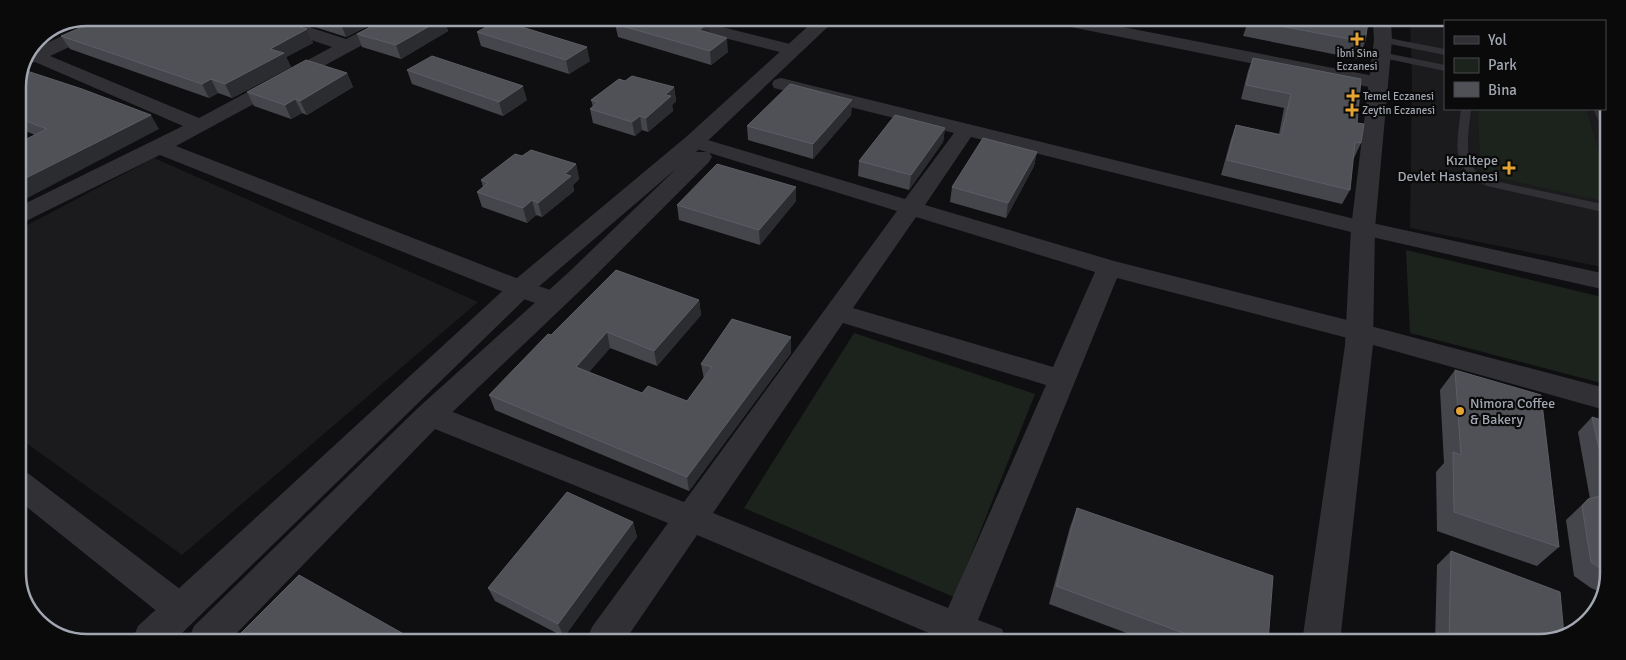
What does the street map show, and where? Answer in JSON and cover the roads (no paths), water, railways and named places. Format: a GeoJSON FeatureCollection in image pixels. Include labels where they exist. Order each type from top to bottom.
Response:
{"type":"FeatureCollection","features":[{"type":"Feature","properties":{"kind":"street"},"geometry":{"type":"LineString","coordinates":[[37,53],[101,26]]}},
{"type":"Feature","properties":{"kind":"street"},"geometry":{"type":"LineString","coordinates":[[287,26],[348,46]]}},
{"type":"Feature","properties":{"kind":"street"},"geometry":{"type":"LineString","coordinates":[[26,212],[159,147],[384,26]]}},
{"type":"Feature","properties":{"kind":"street"},"geometry":{"type":"LineString","coordinates":[[698,26],[792,50]]}},
{"type":"Feature","properties":{"kind":"street"},"geometry":{"type":"LineString","coordinates":[[212,634],[430,416],[554,300],[792,50],[819,26]]}},
{"type":"Feature","properties":{"kind":"street"},"geometry":{"type":"LineString","coordinates":[[156,634],[520,289],[781,84],[840,26]]}},
{"type":"Feature","properties":{"kind":"street"},"geometry":{"type":"LineString","coordinates":[[1092,26],[1379,82]]}},
{"type":"Feature","properties":{"kind":"street"},"geometry":{"type":"LineString","coordinates":[[1322,634],[1359,332],[1363,228],[1382,39]]}},
{"type":"Feature","properties":{"kind":"street"},"geometry":{"type":"LineString","coordinates":[[35,57],[199,125]]}},
{"type":"Feature","properties":{"kind":"street"},"geometry":{"type":"LineString","coordinates":[[781,84],[1363,228],[1600,281]]}},
{"type":"Feature","properties":{"kind":"street"},"geometry":{"type":"LineString","coordinates":[[609,634],[909,207],[966,130]]}},
{"type":"Feature","properties":{"kind":"street"},"geometry":{"type":"LineString","coordinates":[[703,144],[1109,268],[1359,332],[1600,398]]}},
{"type":"Feature","properties":{"kind":"street"},"geometry":{"type":"LineString","coordinates":[[159,147],[520,289],[554,300]]}},
{"type":"Feature","properties":{"kind":"street"},"geometry":{"type":"LineString","coordinates":[[430,416],[690,518],[955,634],[1109,268]]}},
{"type":"Feature","properties":{"kind":"street"},"geometry":{"type":"LineString","coordinates":[[835,312],[1062,380]]}},
{"type":"Feature","properties":{"kind":"street"},"geometry":{"type":"LineString","coordinates":[[26,489],[181,610]]}},
{"type":"Feature","properties":{"kind":"lane"},"geometry":{"type":"LineString","coordinates":[[1382,39],[1444,52]]}},
{"type":"Feature","properties":{"kind":"lane"},"geometry":{"type":"LineString","coordinates":[[1382,39],[1444,68]]}},
{"type":"Feature","properties":{"kind":"lane"},"geometry":{"type":"LineString","coordinates":[[1466,110],[1464,146],[1467,168],[1476,175],[1491,184],[1600,207]]}},
{"type":"Feature","properties":{"kind":"place","name":"İbni Sina Eczanesi"},"geometry":{"type":"Point","coordinates":[1357,39]}},
{"type":"Feature","properties":{"kind":"place","name":"Temel Eczanesi"},"geometry":{"type":"Point","coordinates":[1353,96]}},
{"type":"Feature","properties":{"kind":"place","name":"Zeytin Eczanesi"},"geometry":{"type":"Point","coordinates":[1352,110]}},
{"type":"Feature","properties":{"kind":"place","name":"Kızıltepe Devlet Hastanesi"},"geometry":{"type":"Point","coordinates":[1509,168]}},
{"type":"Feature","properties":{"kind":"place","name":"Nimora Coffee & Bakery"},"geometry":{"type":"Point","coordinates":[1460,411]}}]}
